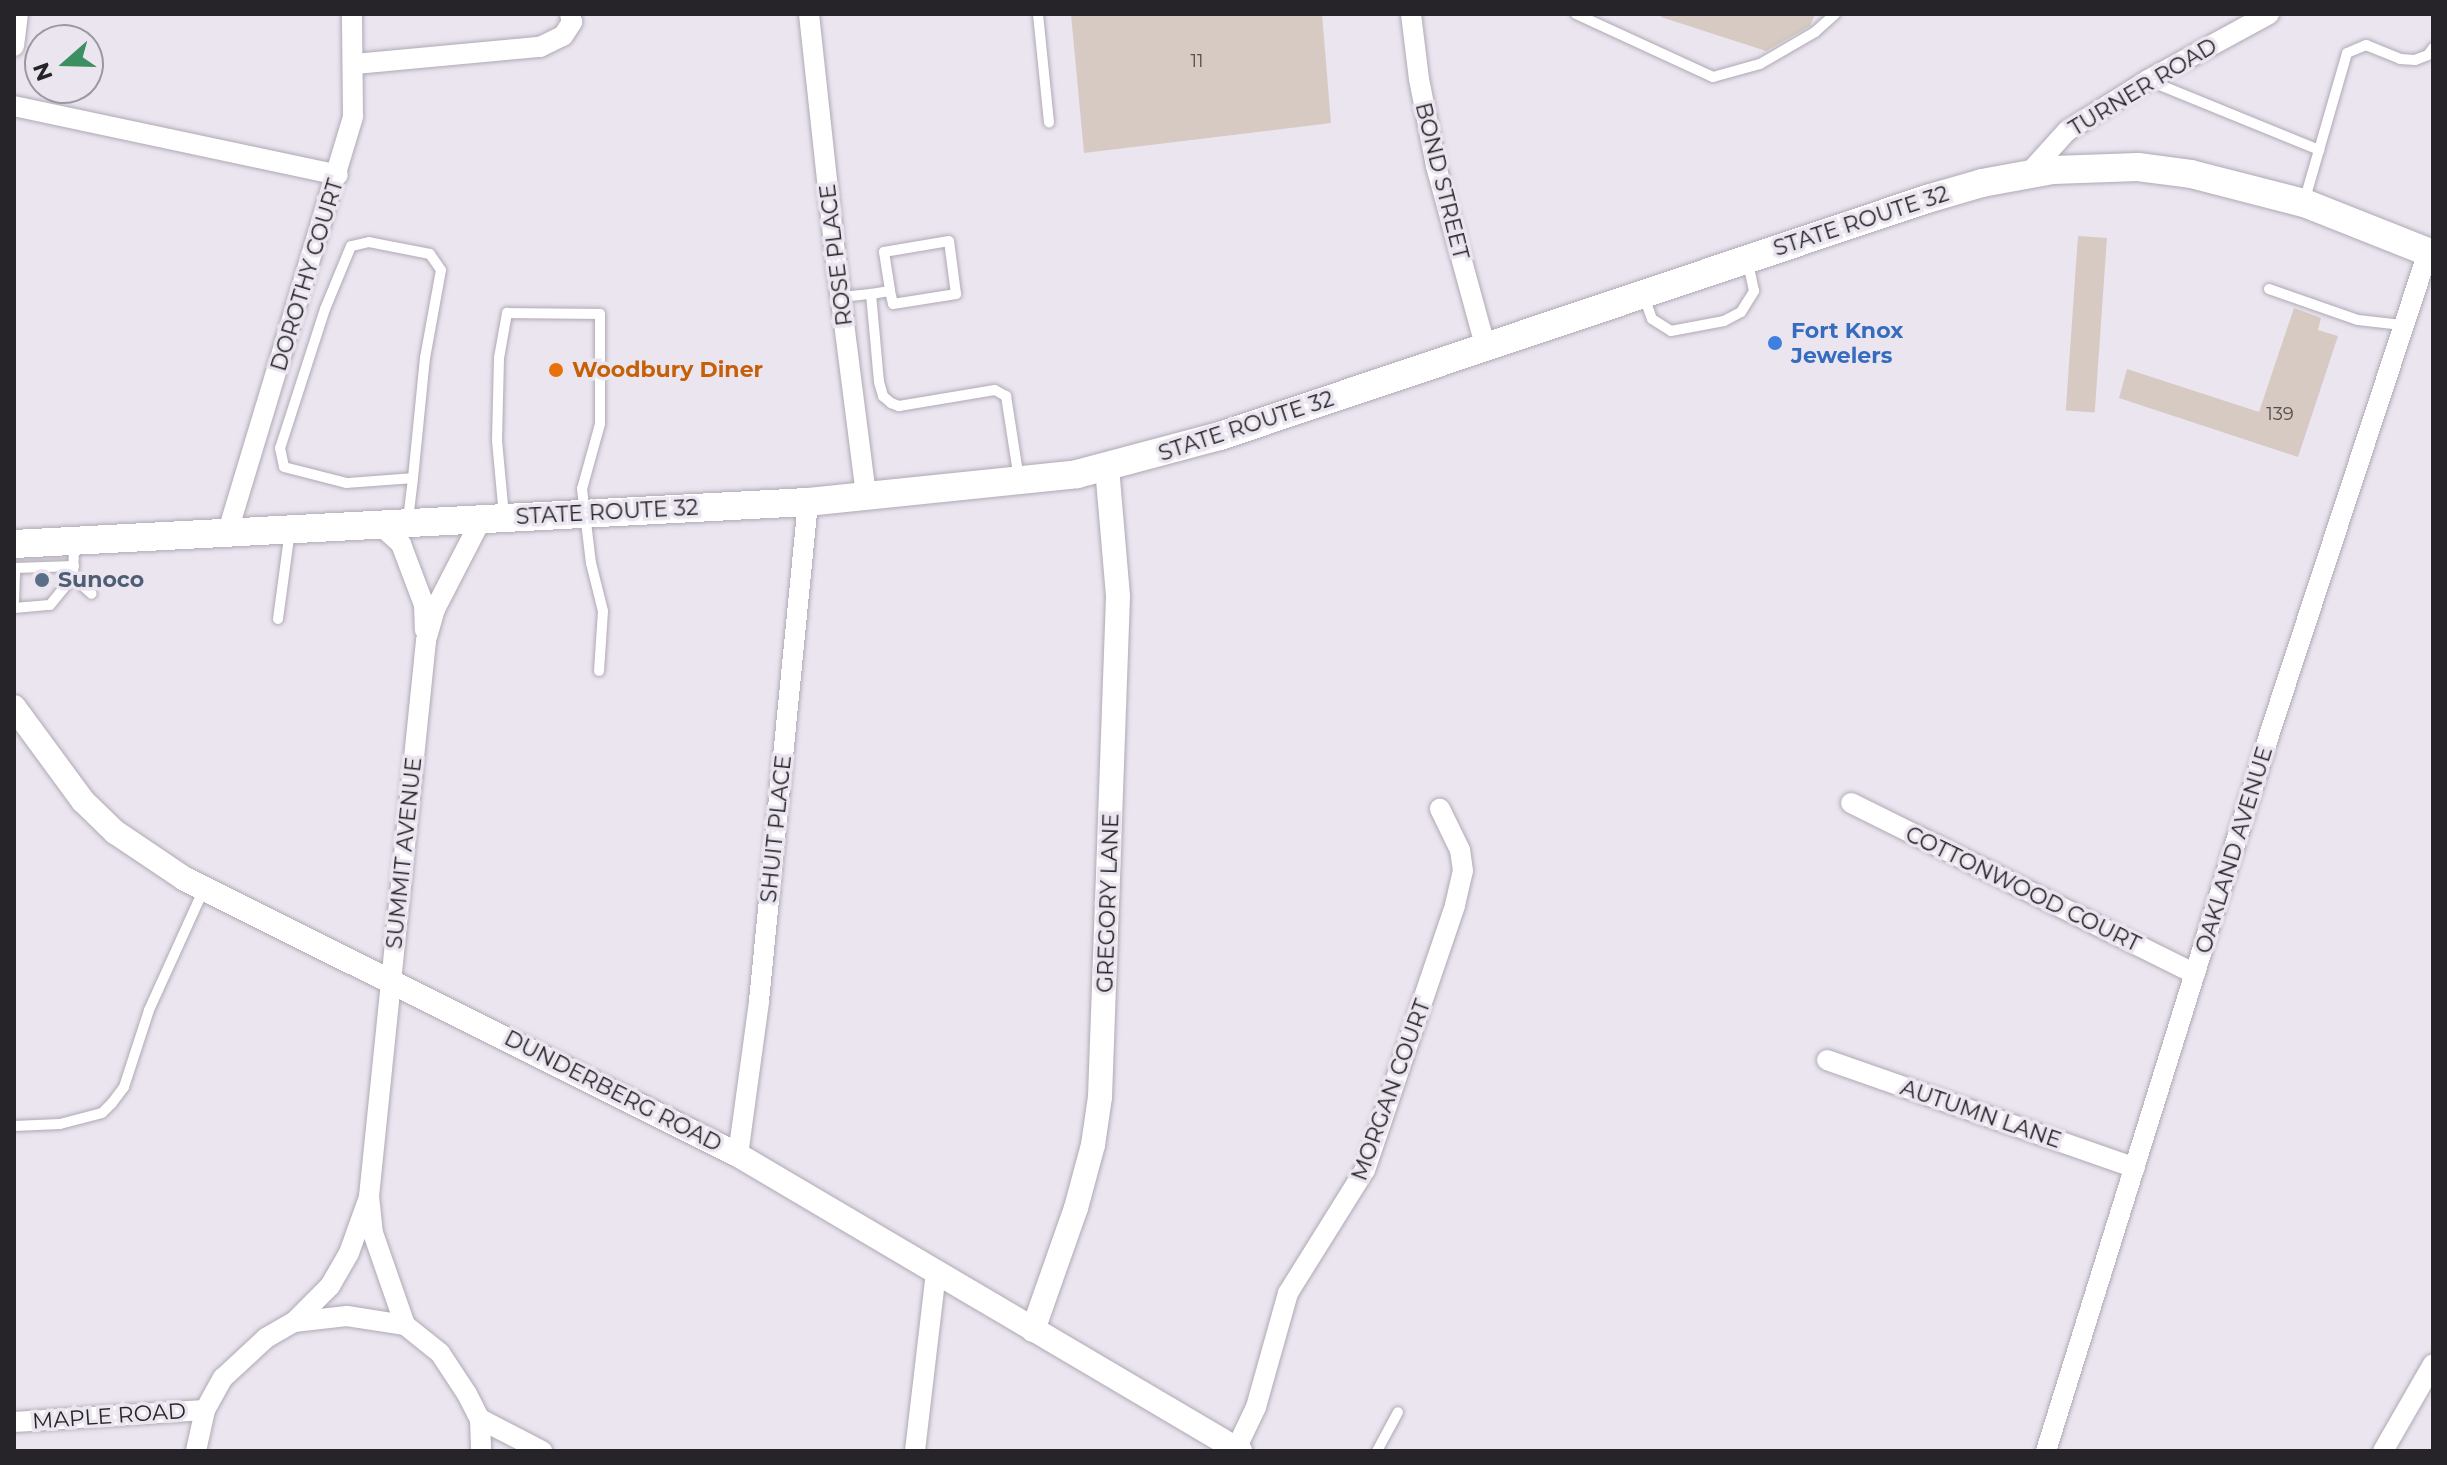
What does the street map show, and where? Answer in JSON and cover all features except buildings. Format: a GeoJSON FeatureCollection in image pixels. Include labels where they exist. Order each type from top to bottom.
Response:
{"type":"FeatureCollection","features":[{"type":"Feature","properties":{"kind":"main road","name":"STATE ROUTE 32"},"geometry":{"type":"LineString","coordinates":[[14,544],[74,561],[228,531],[808,502],[1019,481],[1107,467],[1220,436],[1642,292],[1957,190],[2029,173],[2096,167],[2163,169],[2217,179],[2304,203],[2430,253]]}},
{"type":"Feature","properties":{"kind":"street"},"geometry":{"type":"LineString","coordinates":[[14,46],[18,14]]}},
{"type":"Feature","properties":{"kind":"street","name":"DOROTHY COURT"},"geometry":{"type":"LineString","coordinates":[[228,531],[338,175],[353,116],[355,64],[352,14]]}},
{"type":"Feature","properties":{"kind":"street"},"geometry":{"type":"LineString","coordinates":[[355,64],[540,47],[563,36],[572,22],[570,14]]}},
{"type":"Feature","properties":{"kind":"street","name":"ROSE PLACE"},"geometry":{"type":"LineString","coordinates":[[809,14],[866,496]]}},
{"type":"Feature","properties":{"kind":"street","name":"BOND STREET"},"geometry":{"type":"LineString","coordinates":[[1411,14],[1419,79],[1436,166],[1485,345]]}},
{"type":"Feature","properties":{"kind":"street","name":"TURNER ROAD"},"geometry":{"type":"LineString","coordinates":[[2029,173],[2067,131],[2148,80],[2269,14]]}},
{"type":"Feature","properties":{"kind":"street"},"geometry":{"type":"LineString","coordinates":[[14,106],[338,175]]}},
{"type":"Feature","properties":{"kind":"street","name":"OAKLAND AVENUE"},"geometry":{"type":"LineString","coordinates":[[2046,1451],[2402,325],[2430,253]]}},
{"type":"Feature","properties":{"kind":"street","name":"GREGORY LANE"},"geometry":{"type":"LineString","coordinates":[[1033,1330],[1076,1208],[1093,1145],[1100,1097],[1118,596],[1107,467]]}},
{"type":"Feature","properties":{"kind":"street","name":"SHUIT PLACE"},"geometry":{"type":"LineString","coordinates":[[738,1155],[759,1001],[808,502]]}},
{"type":"Feature","properties":{"kind":"street","name":"SUMMIT AVENUE"},"geometry":{"type":"LineString","coordinates":[[405,1325],[373,1233],[369,1196],[426,641],[435,609],[493,519]]}},
{"type":"Feature","properties":{"kind":"street"},"geometry":{"type":"LineString","coordinates":[[379,524],[401,544],[424,605],[426,641]]}},
{"type":"Feature","properties":{"kind":"street","name":"DUNDERBERG ROAD"},"geometry":{"type":"LineString","coordinates":[[14,707],[83,801],[149,857],[204,889],[391,979],[738,1155],[1238,1450]]}},
{"type":"Feature","properties":{"kind":"street","name":"COTTONWOOD COURT"},"geometry":{"type":"LineString","coordinates":[[1851,803],[2195,974]]}},
{"type":"Feature","properties":{"kind":"street","name":"MORGAN COURT"},"geometry":{"type":"LineString","coordinates":[[1238,1450],[1256,1407],[1288,1293],[1365,1170],[1455,905],[1463,871],[1460,850],[1440,809]]}},
{"type":"Feature","properties":{"kind":"street","name":"AUTUMN LANE"},"geometry":{"type":"LineString","coordinates":[[1827,1060],[2135,1168]]}},
{"type":"Feature","properties":{"kind":"street","name":"SUMMIT AVENUE"},"geometry":{"type":"LineString","coordinates":[[196,1451],[205,1410],[223,1378],[242,1358],[294,1322],[330,1286],[343,1264],[369,1196]]}},
{"type":"Feature","properties":{"kind":"street"},"geometry":{"type":"LineString","coordinates":[[915,1451],[936,1273]]}},
{"type":"Feature","properties":{"kind":"street","name":"SUMMIT AVENUE"},"geometry":{"type":"LineString","coordinates":[[294,1322],[347,1316],[405,1325],[440,1353],[480,1419],[481,1451]]}},
{"type":"Feature","properties":{"kind":"street"},"geometry":{"type":"LineString","coordinates":[[2383,1451],[2433,1364]]}},
{"type":"Feature","properties":{"kind":"street","name":"MAPLE ROAD"},"geometry":{"type":"LineString","coordinates":[[14,1422],[205,1410]]}},
{"type":"Feature","properties":{"kind":"street"},"geometry":{"type":"LineString","coordinates":[[480,1419],[542,1451]]}},
{"type":"Feature","properties":{"kind":"lane"},"geometry":{"type":"LineString","coordinates":[[1038,14],[1049,122]]}},
{"type":"Feature","properties":{"kind":"lane"},"geometry":{"type":"LineString","coordinates":[[1576,14],[1713,77],[1760,64],[1815,32],[1835,14]]}},
{"type":"Feature","properties":{"kind":"lane"},"geometry":{"type":"LineString","coordinates":[[2304,203],[2347,53],[2366,45],[2400,59],[2415,60],[2428,55],[2433,48]]}},
{"type":"Feature","properties":{"kind":"lane"},"geometry":{"type":"LineString","coordinates":[[2148,80],[2319,150]]}},
{"type":"Feature","properties":{"kind":"lane"},"geometry":{"type":"LineString","coordinates":[[949,241],[956,294],[893,304],[890,291],[884,252],[949,241]]}},
{"type":"Feature","properties":{"kind":"lane"},"geometry":{"type":"LineString","coordinates":[[408,522],[413,478],[425,358],[441,270],[430,254],[369,242],[351,246],[325,309],[280,448],[284,467],[347,483],[413,478]]}},
{"type":"Feature","properties":{"kind":"lane"},"geometry":{"type":"LineString","coordinates":[[1642,292],[1652,319],[1671,331],[1724,321],[1741,312],[1754,291],[1747,257]]}},
{"type":"Feature","properties":{"kind":"lane"},"geometry":{"type":"LineString","coordinates":[[2269,289],[2358,320],[2402,325]]}},
{"type":"Feature","properties":{"kind":"lane"},"geometry":{"type":"LineString","coordinates":[[841,297],[890,291]]}},
{"type":"Feature","properties":{"kind":"lane"},"geometry":{"type":"LineString","coordinates":[[871,294],[883,396],[899,406],[1000,392],[1008,401],[1019,481]]}},
{"type":"Feature","properties":{"kind":"lane"},"geometry":{"type":"LineString","coordinates":[[493,519],[499,358],[507,313],[600,314],[600,424],[582,489],[582,513],[603,611],[599,671]]}},
{"type":"Feature","properties":{"kind":"lane"},"geometry":{"type":"LineString","coordinates":[[278,619],[290,528]]}},
{"type":"Feature","properties":{"kind":"lane"},"geometry":{"type":"LineString","coordinates":[[74,561],[92,594]]}},
{"type":"Feature","properties":{"kind":"lane"},"geometry":{"type":"LineString","coordinates":[[14,601],[15,568],[74,561]]}},
{"type":"Feature","properties":{"kind":"lane"},"geometry":{"type":"LineString","coordinates":[[14,608],[50,605],[74,561]]}},
{"type":"Feature","properties":{"kind":"lane"},"geometry":{"type":"LineString","coordinates":[[14,1126],[60,1124],[102,1113],[112,1103],[124,1087],[149,1010],[204,889]]}},
{"type":"Feature","properties":{"kind":"lane"},"geometry":{"type":"LineString","coordinates":[[1377,1451],[1398,1412]]}},
{"type":"Feature","properties":{"kind":"place","name":"Fort Knox Jewelers"},"geometry":{"type":"Point","coordinates":[1775,343]}},
{"type":"Feature","properties":{"kind":"place","name":"Woodbury Diner"},"geometry":{"type":"Point","coordinates":[556,370]}},
{"type":"Feature","properties":{"kind":"place","name":"Sunoco"},"geometry":{"type":"Point","coordinates":[42,580]}}]}
